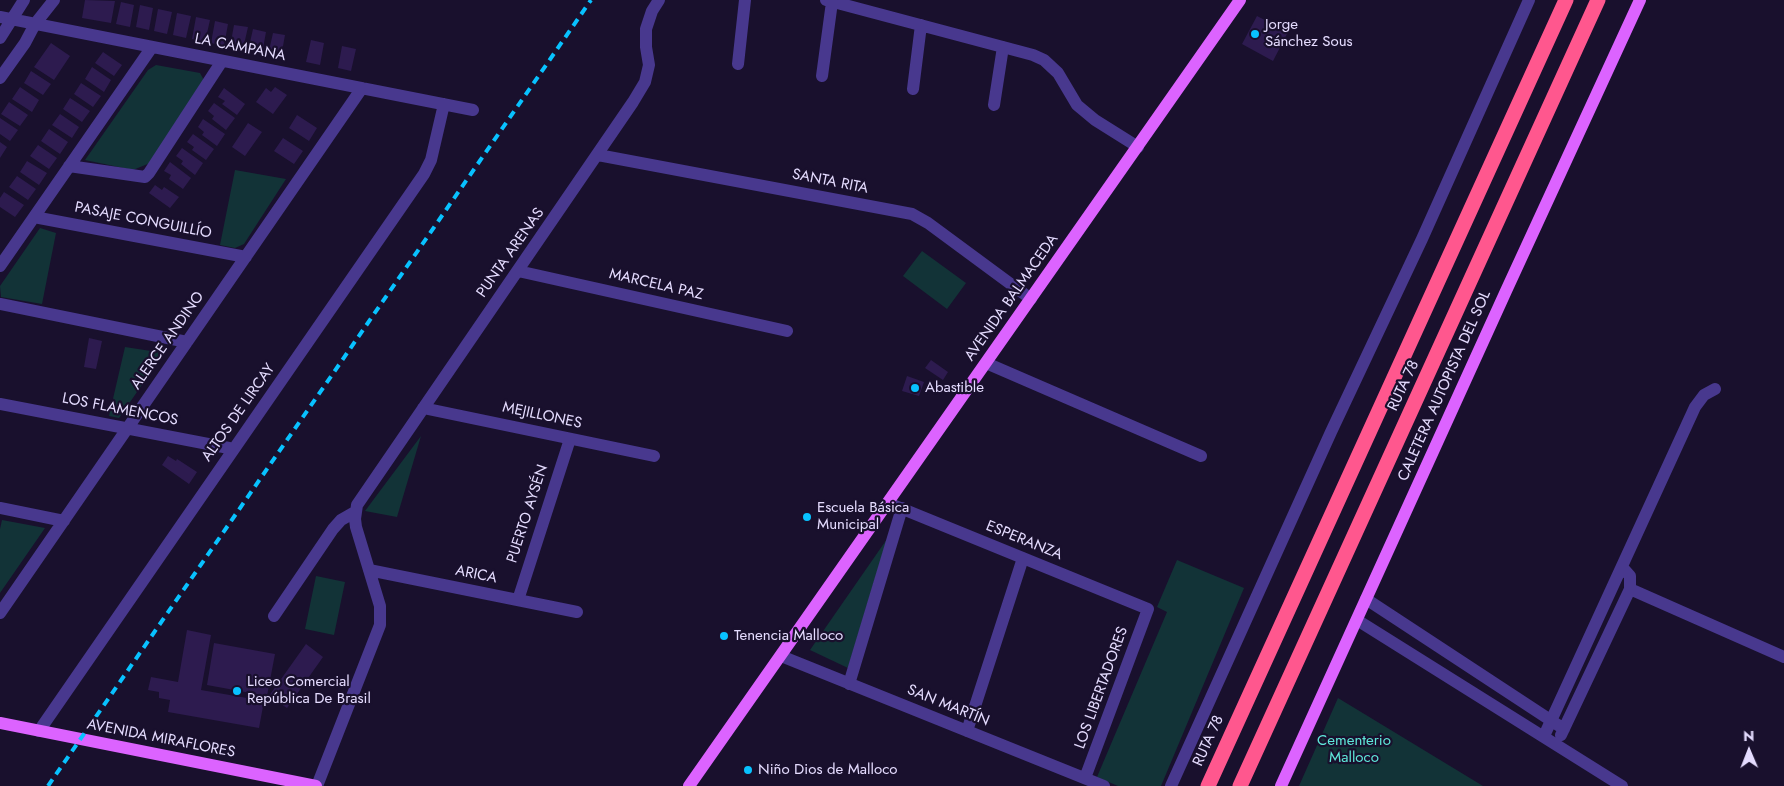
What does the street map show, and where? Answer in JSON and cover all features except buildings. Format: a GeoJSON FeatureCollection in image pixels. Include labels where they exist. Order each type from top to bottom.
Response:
{"type":"FeatureCollection","features":[{"type":"Feature","properties":{"kind":"highway","name":"RUTA 78"},"geometry":{"type":"LineString","coordinates":[[1208,786],[1566,0]]}},
{"type":"Feature","properties":{"kind":"highway","name":"RUTA 78"},"geometry":{"type":"LineString","coordinates":[[1240,786],[1598,1]]}},
{"type":"Feature","properties":{"kind":"main road","name":"AVENIDA BALMACEDA"},"geometry":{"type":"LineString","coordinates":[[689,786],[1240,0]]}},
{"type":"Feature","properties":{"kind":"main road","name":"CALETERA AUTOPISTA DEL SOL"},"geometry":{"type":"LineString","coordinates":[[1281,786],[1640,0]]}},
{"type":"Feature","properties":{"kind":"main road","name":"AVENIDA MIRAFLORES"},"geometry":{"type":"LineString","coordinates":[[0,723],[317,786]]}},
{"type":"Feature","properties":{"kind":"street"},"geometry":{"type":"LineString","coordinates":[[0,38],[5,18],[24,0]]}},
{"type":"Feature","properties":{"kind":"street"},"geometry":{"type":"LineString","coordinates":[[0,78],[54,0]]}},
{"type":"Feature","properties":{"kind":"street","name":"PUNTA ARENAS"},"geometry":{"type":"LineString","coordinates":[[274,616],[333,529],[341,520],[355,512],[360,499],[598,155],[645,82],[650,65],[646,47],[646,29],[652,11],[659,0]]}},
{"type":"Feature","properties":{"kind":"street"},"geometry":{"type":"LineString","coordinates":[[738,64],[745,0]]}},
{"type":"Feature","properties":{"kind":"street"},"geometry":{"type":"LineString","coordinates":[[1171,786],[1331,432],[1422,239],[1529,0]]}},
{"type":"Feature","properties":{"kind":"street"},"geometry":{"type":"LineString","coordinates":[[822,76],[829,1],[1033,55],[1044,60],[1058,73],[1078,105],[1095,120],[1138,146]]}},
{"type":"Feature","properties":{"kind":"street","name":"LA CAMPANA"},"geometry":{"type":"LineString","coordinates":[[5,18],[473,110]]}},
{"type":"Feature","properties":{"kind":"street"},"geometry":{"type":"LineString","coordinates":[[913,89],[921,25]]}},
{"type":"Feature","properties":{"kind":"street"},"geometry":{"type":"LineString","coordinates":[[0,266],[152,47]]}},
{"type":"Feature","properties":{"kind":"street"},"geometry":{"type":"LineString","coordinates":[[994,105],[1003,47]]}},
{"type":"Feature","properties":{"kind":"street"},"geometry":{"type":"LineString","coordinates":[[70,166],[145,177],[222,61]]}},
{"type":"Feature","properties":{"kind":"street","name":"ALERCE ANDINO"},"geometry":{"type":"LineString","coordinates":[[1,609],[64,521],[362,88]]}},
{"type":"Feature","properties":{"kind":"street","name":"ALTOS DE LIRCAY"},"geometry":{"type":"LineString","coordinates":[[39,731],[427,170],[432,160],[444,104]]}},
{"type":"Feature","properties":{"kind":"street","name":"SANTA RITA"},"geometry":{"type":"LineString","coordinates":[[598,155],[912,214],[928,223],[1030,300]]}},
{"type":"Feature","properties":{"kind":"street","name":"PASAJE CONGUILLÍO"},"geometry":{"type":"LineString","coordinates":[[34,217],[246,257]]}},
{"type":"Feature","properties":{"kind":"street","name":"MARCELA PAZ"},"geometry":{"type":"LineString","coordinates":[[518,271],[787,331]]}},
{"type":"Feature","properties":{"kind":"street"},"geometry":{"type":"LineString","coordinates":[[0,304],[187,342]]}},
{"type":"Feature","properties":{"kind":"street"},"geometry":{"type":"LineString","coordinates":[[986,363],[1201,456]]}},
{"type":"Feature","properties":{"kind":"street"},"geometry":{"type":"LineString","coordinates":[[1544,736],[1695,406],[1704,395],[1715,389]]}},
{"type":"Feature","properties":{"kind":"street","name":"LOS FLAMENCOS"},"geometry":{"type":"LineString","coordinates":[[0,404],[234,449]]}},
{"type":"Feature","properties":{"kind":"street","name":"MEJILLONES"},"geometry":{"type":"LineString","coordinates":[[423,408],[654,456]]}},
{"type":"Feature","properties":{"kind":"street","name":"PUERTO AYSÉN"},"geometry":{"type":"LineString","coordinates":[[518,600],[570,439]]}},
{"type":"Feature","properties":{"kind":"street","name":"ESPERANZA"},"geometry":{"type":"LineString","coordinates":[[888,503],[1148,609]]}},
{"type":"Feature","properties":{"kind":"street"},"geometry":{"type":"LineString","coordinates":[[0,508],[64,521]]}},
{"type":"Feature","properties":{"kind":"street"},"geometry":{"type":"LineString","coordinates":[[849,684],[902,508]]}},
{"type":"Feature","properties":{"kind":"street"},"geometry":{"type":"LineString","coordinates":[[317,786],[380,625],[380,606],[356,526],[355,512]]}},
{"type":"Feature","properties":{"kind":"street"},"geometry":{"type":"LineString","coordinates":[[967,731],[1023,558]]}},
{"type":"Feature","properties":{"kind":"street"},"geometry":{"type":"LineString","coordinates":[[1557,744],[1630,589],[1630,576],[1622,567]]}},
{"type":"Feature","properties":{"kind":"street","name":"ARICA"},"geometry":{"type":"LineString","coordinates":[[369,570],[577,612]]}},
{"type":"Feature","properties":{"kind":"street"},"geometry":{"type":"LineString","coordinates":[[1630,589],[1784,657]]}},
{"type":"Feature","properties":{"kind":"street"},"geometry":{"type":"LineString","coordinates":[[1609,597],[1622,604]]}},
{"type":"Feature","properties":{"kind":"street"},"geometry":{"type":"LineString","coordinates":[[1366,599],[1564,729]]}},
{"type":"Feature","properties":{"kind":"street","name":"LOS LIBERTADORES"},"geometry":{"type":"LineString","coordinates":[[1085,778],[1148,609]]}},
{"type":"Feature","properties":{"kind":"street"},"geometry":{"type":"LineString","coordinates":[[1357,620],[1622,786]]}},
{"type":"Feature","properties":{"kind":"street","name":"SAN MARTÍN"},"geometry":{"type":"LineString","coordinates":[[781,656],[1104,786]]}},
{"type":"Feature","properties":{"kind":"green space"},"geometry":{"type":"Polygon","coordinates":[[[156,65],[200,73],[205,82],[150,163],[133,170],[85,160],[148,70],[156,65]]]}},
{"type":"Feature","properties":{"kind":"green space"},"geometry":{"type":"Polygon","coordinates":[[[235,170],[286,179],[244,244],[235,248],[220,245],[235,170]]]}},
{"type":"Feature","properties":{"kind":"green space"},"geometry":{"type":"Polygon","coordinates":[[[40,228],[56,233],[42,304],[1,297],[0,286],[40,228]]]}},
{"type":"Feature","properties":{"kind":"green space"},"geometry":{"type":"Polygon","coordinates":[[[922,251],[966,283],[947,309],[903,276],[922,251]]]}},
{"type":"Feature","properties":{"kind":"green space"},"geometry":{"type":"Polygon","coordinates":[[[125,347],[164,353],[119,418],[109,416],[125,347]]]}},
{"type":"Feature","properties":{"kind":"green space"},"geometry":{"type":"Polygon","coordinates":[[[421,436],[397,517],[365,511],[421,436]]]}},
{"type":"Feature","properties":{"kind":"green space"},"geometry":{"type":"Polygon","coordinates":[[[2,520],[45,528],[0,593],[0,529],[2,520]]]}},
{"type":"Feature","properties":{"kind":"green space"},"geometry":{"type":"Polygon","coordinates":[[[887,539],[848,668],[810,650],[887,539]]]}},
{"type":"Feature","properties":{"kind":"green space"},"geometry":{"type":"Polygon","coordinates":[[[1177,560],[1244,588],[1161,786],[1118,786],[1097,777],[1167,612],[1157,607],[1177,560]]]}},
{"type":"Feature","properties":{"kind":"green space"},"geometry":{"type":"Polygon","coordinates":[[[316,576],[345,582],[334,635],[305,629],[316,576]]]}},
{"type":"Feature","properties":{"kind":"green space","name":"Cementerio Malloco"},"geometry":{"type":"Polygon","coordinates":[[[1338,698],[1483,786],[1299,786],[1338,698]]]}},
{"type":"Feature","properties":{"kind":"railway"},"geometry":{"type":"LineString","coordinates":[[48,786],[591,0]]}},
{"type":"Feature","properties":{"kind":"place","name":"Jorge Sánchez Sous"},"geometry":{"type":"Point","coordinates":[1255,34]}},
{"type":"Feature","properties":{"kind":"place","name":"Abastible"},"geometry":{"type":"Point","coordinates":[915,388]}},
{"type":"Feature","properties":{"kind":"place","name":"Escuela Básica Municipal"},"geometry":{"type":"Point","coordinates":[807,517]}},
{"type":"Feature","properties":{"kind":"place","name":"Tenencia Malloco"},"geometry":{"type":"Point","coordinates":[724,636]}},
{"type":"Feature","properties":{"kind":"place","name":"Liceo Comercial República De Brasil"},"geometry":{"type":"Point","coordinates":[237,691]}},
{"type":"Feature","properties":{"kind":"place","name":"Niño Dios de Malloco"},"geometry":{"type":"Point","coordinates":[748,770]}}]}
